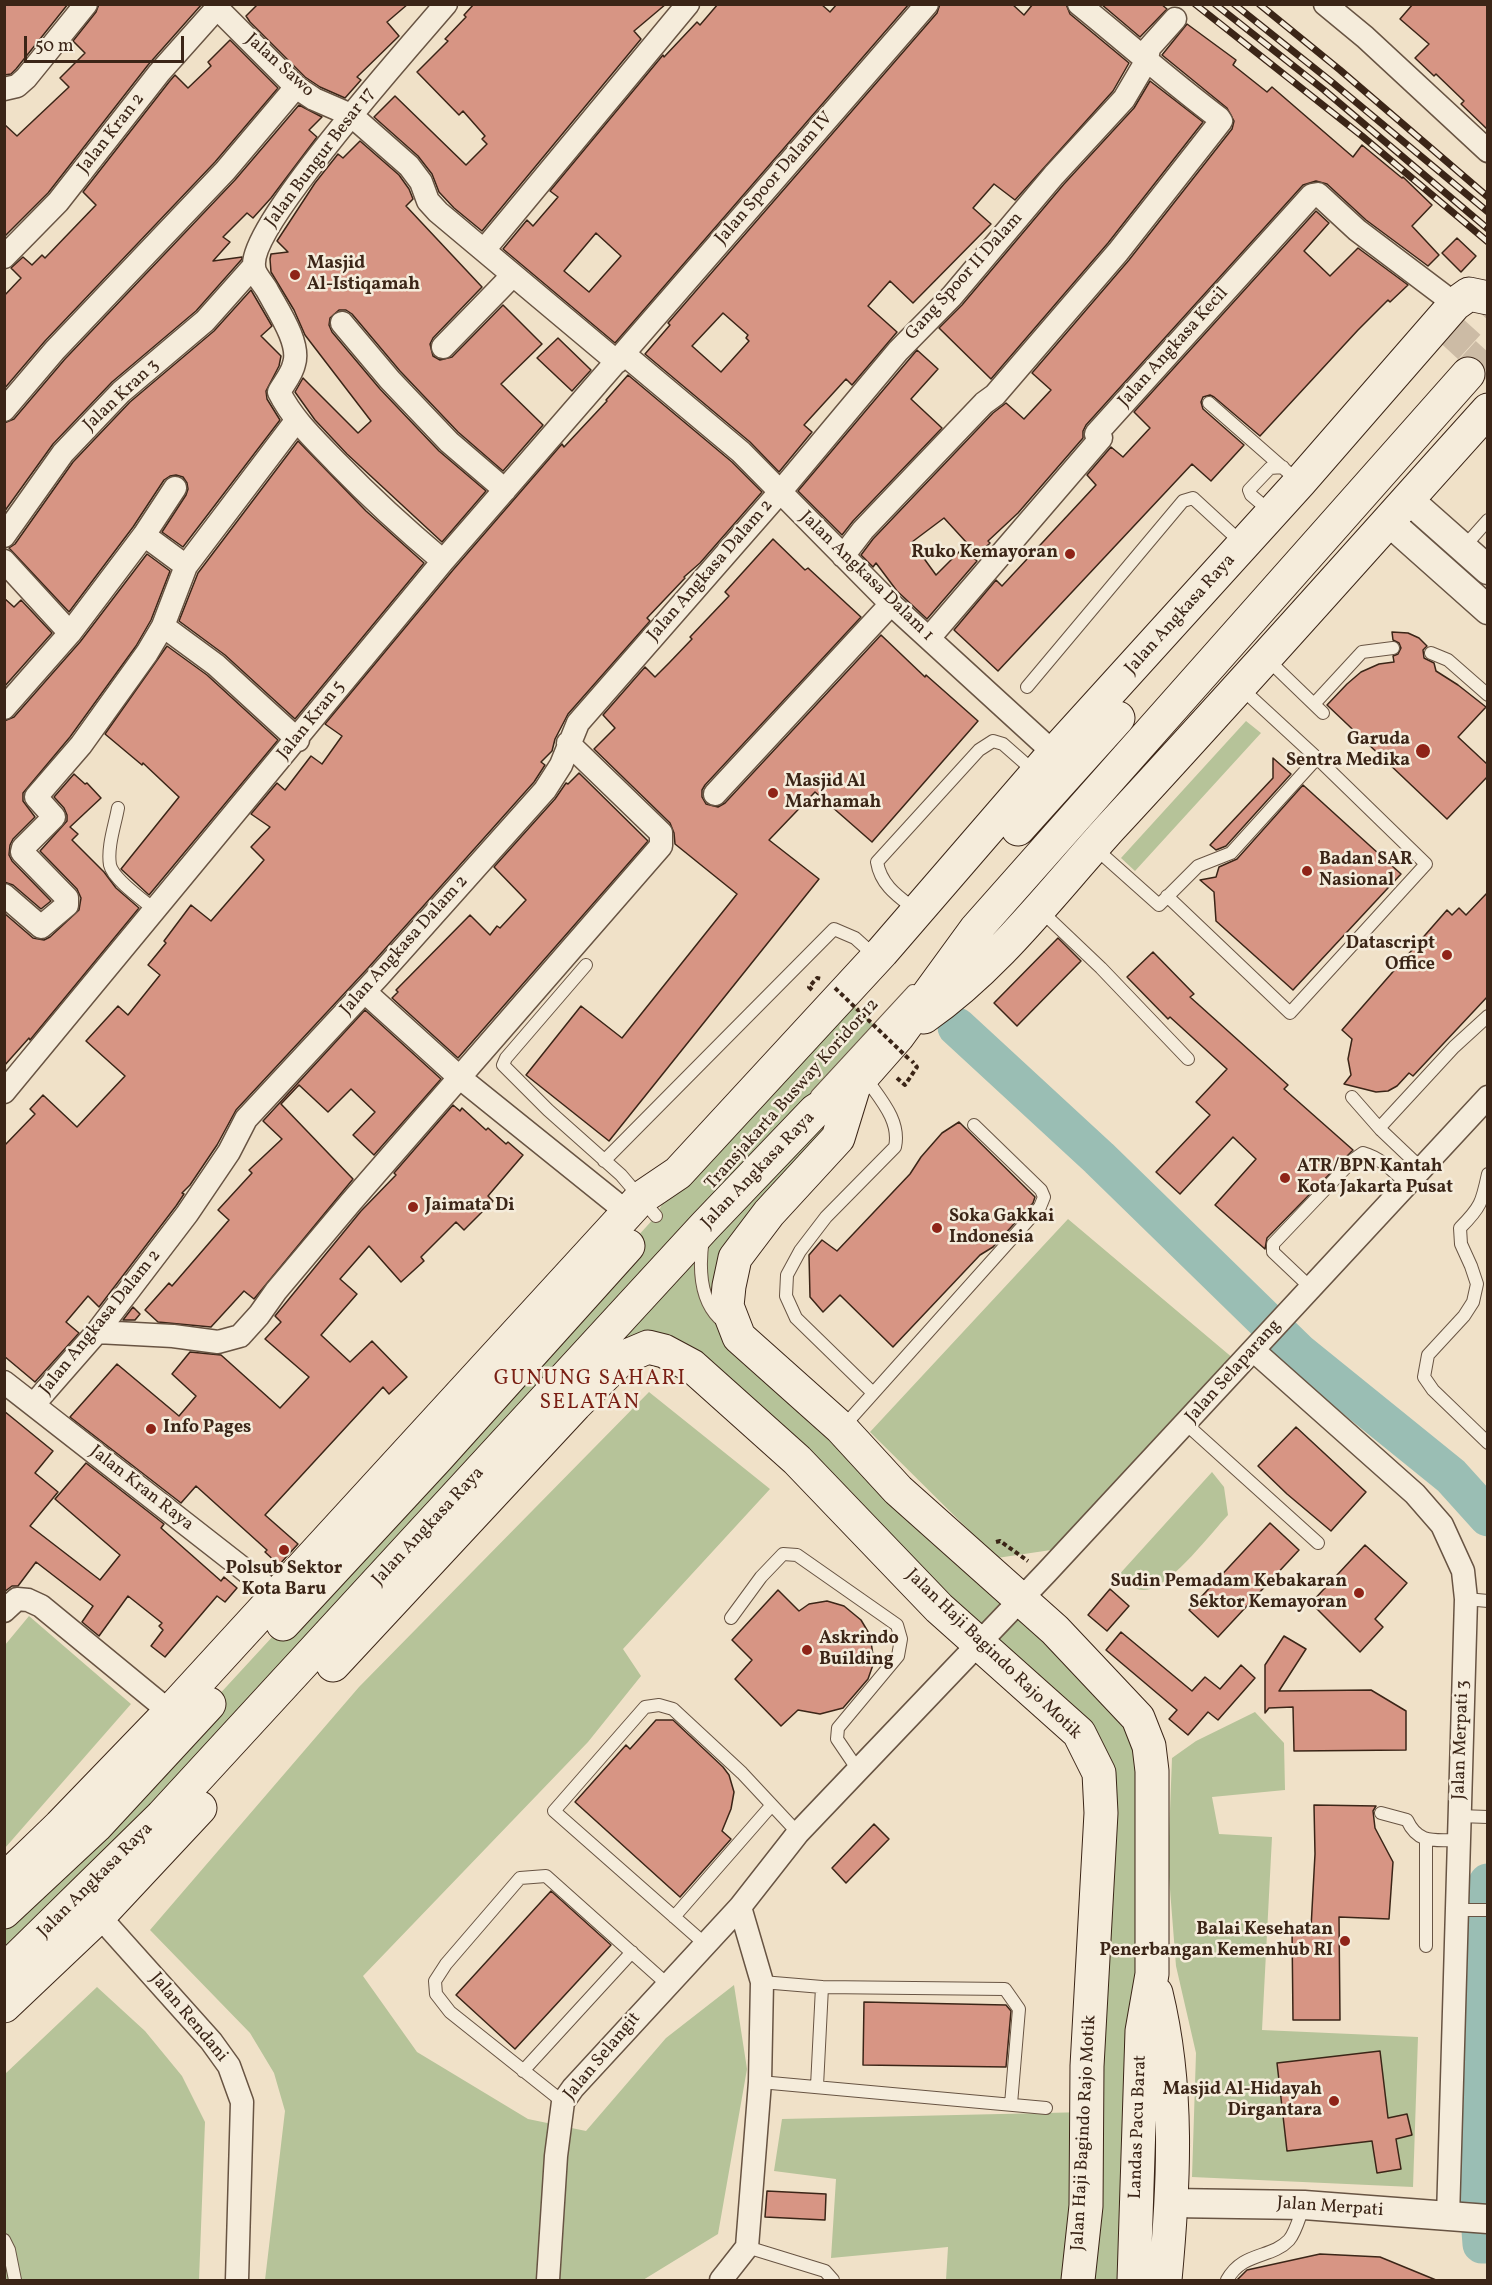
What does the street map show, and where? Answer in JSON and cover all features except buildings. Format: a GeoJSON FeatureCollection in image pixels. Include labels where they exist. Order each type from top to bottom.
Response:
{"type":"FeatureCollection","features":[{"type":"Feature","properties":{"kind":"main road"},"geometry":{"type":"LineString","coordinates":[[1455,304],[1469,294],[1488,298]]}},
{"type":"Feature","properties":{"kind":"main road","name":"Jalan Angkasa Raya"},"geometry":{"type":"LineString","coordinates":[[4,1880],[60,1826],[170,1712],[400,1461],[678,1173],[879,955],[1045,764],[1272,513],[1292,475],[1455,304]]}},
{"type":"Feature","properties":{"kind":"main road","name":"Jalan Angkasa Raya"},"geometry":{"type":"LineString","coordinates":[[879,955],[936,915],[971,883],[1446,348]]}},
{"type":"Feature","properties":{"kind":"main road","name":"Jalan Angkasa Raya"},"geometry":{"type":"LineString","coordinates":[[904,1048],[976,929],[1468,374]]}},
{"type":"Feature","properties":{"kind":"main road","name":"Jalan Angkasa Raya"},"geometry":{"type":"LineString","coordinates":[[4,1971],[162,1816],[542,1406],[705,1226],[815,1111],[904,1048],[1039,909],[1488,410]]}},
{"type":"Feature","properties":{"kind":"main road","name":"Jalan Angkasa Raya"},"geometry":{"type":"LineString","coordinates":[[739,1337],[727,1306],[735,1258],[770,1213],[838,1138],[859,1080]]}},
{"type":"Feature","properties":{"kind":"main road","name":"Jalan Angkasa Raya"},"geometry":{"type":"LineString","coordinates":[[4,1912],[96,1826],[437,1458],[642,1209]]}},
{"type":"Feature","properties":{"kind":"main road"},"geometry":{"type":"LineString","coordinates":[[739,1337],[841,1428],[898,1490],[1055,1630],[1138,1718],[1149,1746],[1152,1771],[1152,1974],[1165,2028],[1172,2106],[1172,2203],[1165,2280]]}},
{"type":"Feature","properties":{"kind":"main road","name":"Jalan Angkasa Raya"},"geometry":{"type":"LineString","coordinates":[[4,2006],[99,1916],[575,1405],[622,1358],[648,1347],[682,1359],[692,1366]]}},
{"type":"Feature","properties":{"kind":"main road","name":"Jalan Haji Bagindo Rajo Motik"},"geometry":{"type":"LineString","coordinates":[[692,1366],[797,1460],[939,1608],[978,1645],[1079,1733],[1099,1773],[1101,1813],[1088,2066],[1086,2206],[1078,2280]]}},
{"type":"Feature","properties":{"kind":"main road"},"geometry":{"type":"LineString","coordinates":[[542,1406],[575,1405]]}},
{"type":"Feature","properties":{"kind":"main road"},"geometry":{"type":"LineString","coordinates":[[400,1461],[437,1458]]}},
{"type":"Feature","properties":{"kind":"main road"},"geometry":{"type":"LineString","coordinates":[[483,1505],[489,1462]]}},
{"type":"Feature","properties":{"kind":"main road","name":"Landas Pacu Barat"},"geometry":{"type":"LineString","coordinates":[[1134,2280],[1142,2031],[1152,1974]]}},
{"type":"Feature","properties":{"kind":"main road"},"geometry":{"type":"LineString","coordinates":[[1088,2154],[1099,2189],[1098,2280]]}},
{"type":"Feature","properties":{"kind":"street"},"geometry":{"type":"LineString","coordinates":[[4,89],[16,86],[26,78],[86,4]]}},
{"type":"Feature","properties":{"kind":"street","name":"Jalan Bungur Besar 17"},"geometry":{"type":"LineString","coordinates":[[254,267],[256,251],[273,218],[351,115],[446,4]]}},
{"type":"Feature","properties":{"kind":"street"},"geometry":{"type":"LineString","coordinates":[[484,250],[688,4]]}},
{"type":"Feature","properties":{"kind":"street","name":"Jalan Spoor Dalam IV"},"geometry":{"type":"LineString","coordinates":[[620,358],[927,4]]}},
{"type":"Feature","properties":{"kind":"street"},"geometry":{"type":"LineString","coordinates":[[843,556],[863,530],[984,403],[995,395],[1118,252],[1221,122],[1220,118],[1079,4]]}},
{"type":"Feature","properties":{"kind":"street"},"geometry":{"type":"LineString","coordinates":[[1325,4],[1483,137]]}},
{"type":"Feature","properties":{"kind":"street","name":"Jalan Sawo"},"geometry":{"type":"LineString","coordinates":[[216,6],[297,87],[314,99],[351,115]]}},
{"type":"Feature","properties":{"kind":"street","name":"Jalan Kran 2"},"geometry":{"type":"LineString","coordinates":[[4,257],[58,202],[159,73],[216,6]]}},
{"type":"Feature","properties":{"kind":"street","name":"Gang Spoor II Dalam"},"geometry":{"type":"LineString","coordinates":[[780,492],[898,351],[952,296],[1054,175],[1124,99],[1147,60],[1149,48],[1175,19]]}},
{"type":"Feature","properties":{"kind":"street"},"geometry":{"type":"LineString","coordinates":[[4,410],[55,350],[225,171],[297,87]]}},
{"type":"Feature","properties":{"kind":"street","name":"Jalan Angkasa Dalam 1"},"geometry":{"type":"LineString","coordinates":[[351,115],[417,173],[428,201],[484,250],[741,452],[891,604],[929,638],[1045,764]]}},
{"type":"Feature","properties":{"kind":"street","name":"Jalan Angkasa Kecil"},"geometry":{"type":"LineString","coordinates":[[929,638],[1101,438],[1096,434],[1312,195],[1318,194],[1357,230],[1455,304]]}},
{"type":"Feature","properties":{"kind":"street"},"geometry":{"type":"LineString","coordinates":[[254,267],[293,340],[296,353],[294,366],[279,392],[296,421],[357,485],[443,561]]}},
{"type":"Feature","properties":{"kind":"street","name":"Jalan Kran 3"},"geometry":{"type":"LineString","coordinates":[[4,536],[63,453],[121,392],[205,321],[254,267]]}},
{"type":"Feature","properties":{"kind":"street"},"geometry":{"type":"LineString","coordinates":[[443,347],[513,275]]}},
{"type":"Feature","properties":{"kind":"street"},"geometry":{"type":"LineString","coordinates":[[342,323],[390,380],[449,442],[505,490]]}},
{"type":"Feature","properties":{"kind":"street","name":"Jalan Kran 5"},"geometry":{"type":"LineString","coordinates":[[4,1092],[154,909],[298,740],[443,561],[620,358]]}},
{"type":"Feature","properties":{"kind":"street"},"geometry":{"type":"LineString","coordinates":[[4,895],[41,927],[67,905],[67,898],[22,852],[23,848],[54,817],[36,797],[81,745],[163,626],[186,566],[296,421]]}},
{"type":"Feature","properties":{"kind":"street"},"geometry":{"type":"LineString","coordinates":[[4,708],[70,633],[144,535],[175,488]]}},
{"type":"Feature","properties":{"kind":"street","name":"Jalan Angkasa Dalam 2"},"geometry":{"type":"LineString","coordinates":[[34,1404],[97,1332],[187,1214],[229,1152],[246,1119],[365,992],[545,790],[561,765],[578,723],[780,492]]}},
{"type":"Feature","properties":{"kind":"street"},"geometry":{"type":"LineString","coordinates":[[1398,510],[1463,548],[1488,570]]}},
{"type":"Feature","properties":{"kind":"street"},"geometry":{"type":"LineString","coordinates":[[1398,510],[1488,610]]}},
{"type":"Feature","properties":{"kind":"street"},"geometry":{"type":"LineString","coordinates":[[144,535],[186,566]]}},
{"type":"Feature","properties":{"kind":"street"},"geometry":{"type":"LineString","coordinates":[[4,561],[70,633]]}},
{"type":"Feature","properties":{"kind":"street"},"geometry":{"type":"LineString","coordinates":[[715,794],[891,604]]}},
{"type":"Feature","properties":{"kind":"street"},"geometry":{"type":"LineString","coordinates":[[163,626],[216,665],[298,740]]}},
{"type":"Feature","properties":{"kind":"street"},"geometry":{"type":"LineString","coordinates":[[97,1332],[173,1336],[218,1342],[240,1336],[260,1315],[276,1291],[344,1210],[661,846],[661,833],[568,743]]}},
{"type":"Feature","properties":{"kind":"street"},"geometry":{"type":"LineString","coordinates":[[365,992],[459,1077],[642,1209]]}},
{"type":"Feature","properties":{"kind":"street","name":"Jalan Selaparang"},"geometry":{"type":"LineString","coordinates":[[978,1645],[1488,1097]]}},
{"type":"Feature","properties":{"kind":"street","name":"Jalan Merpati 3"},"geometry":{"type":"LineString","coordinates":[[1252,1350],[1415,1494],[1442,1525],[1476,1600],[1467,1816],[1457,1840],[1465,1910],[1469,2218]]}},
{"type":"Feature","properties":{"kind":"street","name":"Jalan Kran Raya"},"geometry":{"type":"LineString","coordinates":[[4,1382],[278,1596]]}},
{"type":"Feature","properties":{"kind":"street"},"geometry":{"type":"LineString","coordinates":[[4,1611],[17,1599],[28,1600],[41,1606],[170,1712]]}},
{"type":"Feature","properties":{"kind":"street","name":"Jalan Selangit"},"geometry":{"type":"LineString","coordinates":[[548,2280],[556,2156],[563,2102],[667,1984],[740,1907],[798,1833],[978,1645]]}},
{"type":"Feature","properties":{"kind":"street"},"geometry":{"type":"LineString","coordinates":[[721,2280],[747,2247],[760,2082],[762,1983],[740,1907]]}},
{"type":"Feature","properties":{"kind":"street","name":"Jalan Rendani"},"geometry":{"type":"LineString","coordinates":[[99,1916],[211,2041],[229,2066],[242,2102],[237,2280]]}},
{"type":"Feature","properties":{"kind":"street","name":"Jalan Merpati"},"geometry":{"type":"LineString","coordinates":[[1172,2203],[1304,2205],[1469,2218]]}},
{"type":"Feature","properties":{"kind":"lane"},"geometry":{"type":"LineString","coordinates":[[1209,403],[1292,475]]}},
{"type":"Feature","properties":{"kind":"lane"},"geometry":{"type":"LineString","coordinates":[[1027,687],[1183,501],[1193,498],[1244,544]]}},
{"type":"Feature","properties":{"kind":"lane"},"geometry":{"type":"LineString","coordinates":[[1463,548],[1488,520]]}},
{"type":"Feature","properties":{"kind":"lane"},"geometry":{"type":"LineString","coordinates":[[1266,659],[1318,709],[1362,652],[1393,648]]}},
{"type":"Feature","properties":{"kind":"lane"},"geometry":{"type":"LineString","coordinates":[[1431,652],[1448,660],[1488,695]]}},
{"type":"Feature","properties":{"kind":"lane"},"geometry":{"type":"LineString","coordinates":[[1167,896],[1290,1013],[1426,864],[1317,758],[1240,688]]}},
{"type":"Feature","properties":{"kind":"lane"},"geometry":{"type":"LineString","coordinates":[[917,911],[884,884],[877,862],[979,750],[993,741],[1045,764]]}},
{"type":"Feature","properties":{"kind":"lane"},"geometry":{"type":"LineString","coordinates":[[1093,847],[1159,905],[1198,866],[1231,853],[1317,758]]}},
{"type":"Feature","properties":{"kind":"lane"},"geometry":{"type":"LineString","coordinates":[[118,808],[111,840],[110,866],[117,877],[154,909]]}},
{"type":"Feature","properties":{"kind":"lane"},"geometry":{"type":"LineString","coordinates":[[1039,909],[1101,968],[1188,1059]]}},
{"type":"Feature","properties":{"kind":"lane"},"geometry":{"type":"LineString","coordinates":[[604,1161],[834,929],[855,938],[879,955]]}},
{"type":"Feature","properties":{"kind":"lane","name":"Transjakarta Busway Koridor 12"},"geometry":{"type":"LineString","coordinates":[[739,1337],[716,1314],[702,1289],[701,1251],[705,1226],[714,1209],[769,1146],[923,980],[976,929]]}},
{"type":"Feature","properties":{"kind":"lane"},"geometry":{"type":"LineString","coordinates":[[586,965],[506,1058],[503,1065],[621,1175],[642,1209]]}},
{"type":"Feature","properties":{"kind":"lane"},"geometry":{"type":"LineString","coordinates":[[1381,1130],[1382,1125],[1446,1056],[1488,1016]]}},
{"type":"Feature","properties":{"kind":"lane"},"geometry":{"type":"LineString","coordinates":[[859,1080],[895,1122],[898,1136],[895,1147],[826,1217],[800,1251],[787,1275],[786,1296],[796,1318],[873,1393]]}},
{"type":"Feature","properties":{"kind":"lane"},"geometry":{"type":"LineString","coordinates":[[1352,1097],[1381,1130],[1414,1176]]}},
{"type":"Feature","properties":{"kind":"lane"},"geometry":{"type":"LineString","coordinates":[[841,1428],[1040,1207],[1044,1197],[1041,1190],[974,1125]]}},
{"type":"Feature","properties":{"kind":"lane"},"geometry":{"type":"LineString","coordinates":[[1311,1288],[1273,1252],[1273,1244],[1353,1160],[1363,1153],[1414,1176]]}},
{"type":"Feature","properties":{"kind":"lane"},"geometry":{"type":"LineString","coordinates":[[1488,1174],[1478,1210],[1460,1228],[1461,1244],[1477,1284],[1473,1302],[1464,1316],[1428,1355],[1424,1377],[1433,1390],[1488,1443]]}},
{"type":"Feature","properties":{"kind":"lane"},"geometry":{"type":"LineString","coordinates":[[1186,1424],[1318,1543]]}},
{"type":"Feature","properties":{"kind":"lane"},"geometry":{"type":"LineString","coordinates":[[730,1618],[761,1577],[783,1554],[797,1555],[897,1625],[901,1639],[898,1656],[838,1728],[837,1739],[858,1770]]}},
{"type":"Feature","properties":{"kind":"lane"},"geometry":{"type":"LineString","coordinates":[[705,1944],[554,1811],[645,1707],[658,1705],[673,1709],[742,1773],[798,1833]]}},
{"type":"Feature","properties":{"kind":"lane"},"geometry":{"type":"LineString","coordinates":[[674,1917],[771,1806]]}},
{"type":"Feature","properties":{"kind":"lane"},"geometry":{"type":"LineString","coordinates":[[1381,1814],[1407,1820],[1412,1830],[1426,1839],[1457,1840]]}},
{"type":"Feature","properties":{"kind":"lane"},"geometry":{"type":"LineString","coordinates":[[1467,1816],[1488,1817]]}},
{"type":"Feature","properties":{"kind":"lane"},"geometry":{"type":"LineString","coordinates":[[1426,1839],[1426,1946]]}},
{"type":"Feature","properties":{"kind":"lane"},"geometry":{"type":"LineString","coordinates":[[563,2102],[450,2012],[436,1994],[435,1981],[520,1878],[546,1876],[667,1984]]}},
{"type":"Feature","properties":{"kind":"lane"},"geometry":{"type":"LineString","coordinates":[[1465,1910],[1488,1910]]}},
{"type":"Feature","properties":{"kind":"lane"},"geometry":{"type":"LineString","coordinates":[[523,2072],[632,1952]]}},
{"type":"Feature","properties":{"kind":"lane"},"geometry":{"type":"LineString","coordinates":[[762,1983],[822,1987],[1005,1989],[1018,2009],[1011,2104]]}},
{"type":"Feature","properties":{"kind":"lane"},"geometry":{"type":"LineString","coordinates":[[817,2086],[822,1987]]}},
{"type":"Feature","properties":{"kind":"lane"},"geometry":{"type":"LineString","coordinates":[[760,2082],[1046,2108]]}},
{"type":"Feature","properties":{"kind":"lane"},"geometry":{"type":"LineString","coordinates":[[1227,2280],[1239,2264],[1282,2245],[1290,2239],[1304,2205]]}},
{"type":"Feature","properties":{"kind":"lane"},"geometry":{"type":"LineString","coordinates":[[4,2240],[9,2250],[15,2280]]}},
{"type":"Feature","properties":{"kind":"lane"},"geometry":{"type":"LineString","coordinates":[[747,2247],[825,2271],[832,2280]]}},
{"type":"Feature","properties":{"kind":"path"},"geometry":{"type":"LineString","coordinates":[[835,988],[904,1048],[917,1066],[905,1084]]}},
{"type":"Feature","properties":{"kind":"green space"},"geometry":{"type":"Polygon","coordinates":[[[1246,721],[1261,733],[1135,871],[1121,858],[1246,721]]]}},
{"type":"Feature","properties":{"kind":"green space"},"geometry":{"type":"Polygon","coordinates":[[[842,995],[877,1028],[854,1086],[788,1193],[727,1306],[1138,1719],[1134,2280],[946,2280],[948,2247],[831,2258],[836,2179],[774,2171],[782,2119],[1088,2112],[1101,1813],[1079,1733],[648,1347],[5,1972],[5,1914],[99,1825],[437,1458],[656,1216],[678,1173],[842,995]]]}},
{"type":"Feature","properties":{"kind":"green space"},"geometry":{"type":"Polygon","coordinates":[[[1068,1219],[1234,1359],[1051,1550],[997,1558],[870,1432],[1068,1219]]]}},
{"type":"Feature","properties":{"kind":"green space"},"geometry":{"type":"Polygon","coordinates":[[[649,1392],[770,1489],[623,1649],[641,1676],[588,1742],[363,1976],[417,2052],[528,2119],[586,2131],[666,2038],[734,1985],[747,2069],[718,2234],[643,2280],[265,2280],[285,2111],[274,2073],[250,2033],[150,1930],[359,1687],[649,1392]]]}},
{"type":"Feature","properties":{"kind":"green space"},"geometry":{"type":"Polygon","coordinates":[[[1212,1472],[1224,1487],[1228,1515],[1202,1544],[1170,1577],[1150,1589],[1137,1589],[1116,1578],[1212,1472]]]}},
{"type":"Feature","properties":{"kind":"green space"},"geometry":{"type":"Polygon","coordinates":[[[29,1616],[131,1704],[5,1848],[5,1645],[29,1616]]]}},
{"type":"Feature","properties":{"kind":"green space"},"geometry":{"type":"Polygon","coordinates":[[[1255,1712],[1284,1743],[1285,1790],[1212,1797],[1219,1834],[1272,1837],[1262,2030],[1418,2037],[1413,2187],[1192,2177],[1196,2053],[1176,1966],[1168,1864],[1172,1758],[1196,1741],[1255,1712]]]}},
{"type":"Feature","properties":{"kind":"green space"},"geometry":{"type":"Polygon","coordinates":[[[97,1987],[145,2031],[182,2076],[205,2122],[199,2280],[5,2280],[5,2074],[97,1987]]]}},
{"type":"Feature","properties":{"kind":"waterway"},"geometry":{"type":"LineString","coordinates":[[957,1027],[1099,1158],[1299,1353],[1451,1476],[1488,1517]]}},
{"type":"Feature","properties":{"kind":"waterway"},"geometry":{"type":"LineString","coordinates":[[1488,1883],[1474,2136],[1482,2244],[1488,2244]]}},
{"type":"Feature","properties":{"kind":"tunnel"},"geometry":{"type":"LineString","coordinates":[[1446,348],[1488,302]]}},
{"type":"Feature","properties":{"kind":"tunnel"},"geometry":{"type":"LineString","coordinates":[[1468,374],[1488,352]]}},
{"type":"Feature","properties":{"kind":"railway"},"geometry":{"type":"LineString","coordinates":[[1195,4],[1362,136],[1488,242]]}},
{"type":"Feature","properties":{"kind":"railway"},"geometry":{"type":"LineString","coordinates":[[1215,4],[1324,90],[1488,229]]}},
{"type":"Feature","properties":{"kind":"railway"},"geometry":{"type":"LineString","coordinates":[[1234,4],[1488,212]]}},
{"type":"Feature","properties":{"kind":"railway"},"geometry":{"type":"LineString","coordinates":[[1259,4],[1488,197]]}},
{"type":"Feature","properties":{"kind":"place","name":"Masjid Al-Istiqamah"},"geometry":{"type":"Point","coordinates":[295,275]}},
{"type":"Feature","properties":{"kind":"place","name":"Ruko Kemayoran"},"geometry":{"type":"Point","coordinates":[1070,554]}},
{"type":"Feature","properties":{"kind":"place","name":"Garuda Sentra Medika"},"geometry":{"type":"Point","coordinates":[1423,751]}},
{"type":"Feature","properties":{"kind":"place","name":"Masjid Al Marhamah"},"geometry":{"type":"Point","coordinates":[773,793]}},
{"type":"Feature","properties":{"kind":"place","name":"Badan SAR Nasional"},"geometry":{"type":"Point","coordinates":[1307,871]}},
{"type":"Feature","properties":{"kind":"place","name":"Datascript Office"},"geometry":{"type":"Point","coordinates":[1447,955]}},
{"type":"Feature","properties":{"kind":"place","name":"ATR/BPN Kantah Kota Jakarta Pusat"},"geometry":{"type":"Point","coordinates":[1285,1178]}},
{"type":"Feature","properties":{"kind":"place","name":"Jaimata Di"},"geometry":{"type":"Point","coordinates":[413,1207]}},
{"type":"Feature","properties":{"kind":"place","name":"Soka Gakkai Indonesia"},"geometry":{"type":"Point","coordinates":[937,1228]}},
{"type":"Feature","properties":{"kind":"place","name":"Info Pages"},"geometry":{"type":"Point","coordinates":[151,1429]}},
{"type":"Feature","properties":{"kind":"place","name":"Polsub Sektor Kota Baru"},"geometry":{"type":"Point","coordinates":[284,1550]}},
{"type":"Feature","properties":{"kind":"place","name":"Sudin Pemadam Kebakaran Sektor Kemayoran"},"geometry":{"type":"Point","coordinates":[1359,1593]}},
{"type":"Feature","properties":{"kind":"place","name":"Askrindo Building"},"geometry":{"type":"Point","coordinates":[807,1650]}},
{"type":"Feature","properties":{"kind":"place","name":"Balai Kesehatan Penerbangan Kemenhub RI"},"geometry":{"type":"Point","coordinates":[1345,1941]}},
{"type":"Feature","properties":{"kind":"place","name":"Masjid Al-Hidayah Dirgantara"},"geometry":{"type":"Point","coordinates":[1334,2101]}},
{"type":"Feature","properties":{"kind":"district","name":"GUNUNG SAHARI SELATAN"},"geometry":{"type":"Point","coordinates":[590,1392]}}]}
